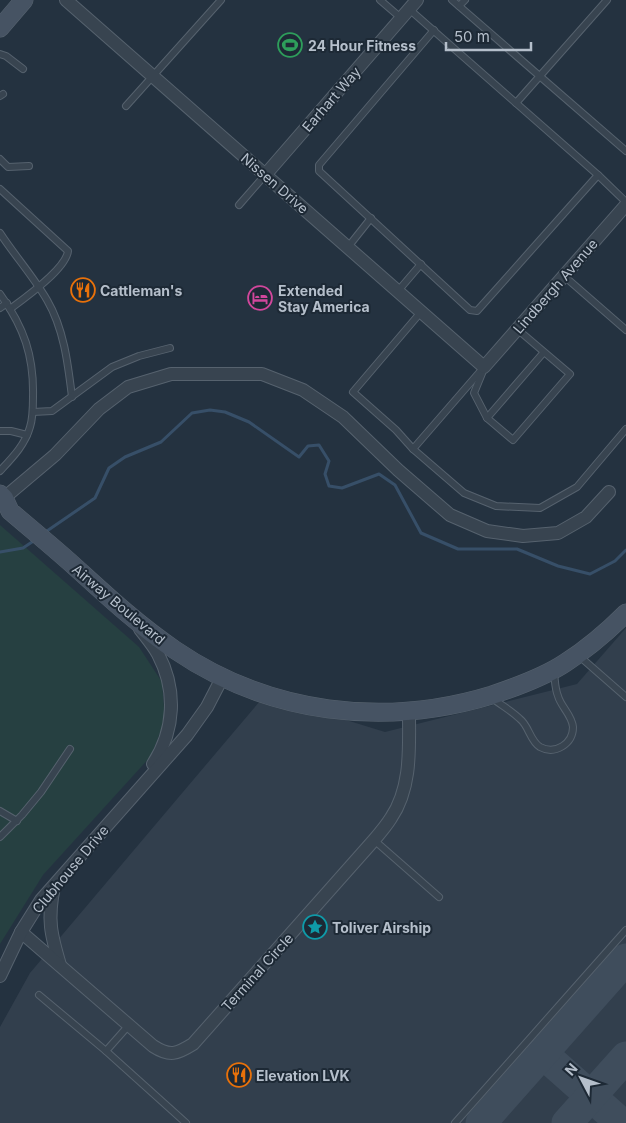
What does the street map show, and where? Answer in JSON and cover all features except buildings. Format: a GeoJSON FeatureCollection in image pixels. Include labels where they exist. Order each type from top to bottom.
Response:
{"type":"FeatureCollection","features":[{"type":"Feature","properties":{"kind":"main road"},"geometry":{"type":"LineString","coordinates":[[0,28],[24,0]]}},
{"type":"Feature","properties":{"kind":"main road","name":"Airway Boulevard"},"geometry":{"type":"LineString","coordinates":[[4,503],[135,620],[176,651],[222,678],[265,695],[305,706],[376,713],[409,712],[463,704],[514,688],[564,664],[611,628],[626,613]]}},
{"type":"Feature","properties":{"kind":"street","name":"Nissen Drive"},"geometry":{"type":"LineString","coordinates":[[66,0],[484,367]]}},
{"type":"Feature","properties":{"kind":"street","name":"Earhart Way"},"geometry":{"type":"LineString","coordinates":[[266,174],[409,9]]}},
{"type":"Feature","properties":{"kind":"street","name":"Lindbergh Avenue"},"geometry":{"type":"LineString","coordinates":[[484,367],[626,203]]}},
{"type":"Feature","properties":{"kind":"street"},"geometry":{"type":"LineString","coordinates":[[4,503],[55,455],[99,409],[128,388],[171,374],[262,374],[303,390],[343,417],[398,470],[450,514],[487,530],[523,536],[558,533],[586,517],[609,492]]}},
{"type":"Feature","properties":{"kind":"street","name":"Clubhouse Drive"},"geometry":{"type":"LineString","coordinates":[[134,795],[160,753],[170,726],[172,699],[167,675],[158,654],[135,620]]}},
{"type":"Feature","properties":{"kind":"street","name":"Clubhouse Drive"},"geometry":{"type":"LineString","coordinates":[[0,976],[21,932],[41,900],[187,735],[206,707],[222,678]]}},
{"type":"Feature","properties":{"kind":"street","name":"Terminal Circle"},"geometry":{"type":"LineString","coordinates":[[21,932],[163,1053],[177,1053],[193,1044],[374,840],[392,817],[404,789],[409,757],[409,712]]}},
{"type":"Feature","properties":{"kind":"street"},"geometry":{"type":"LineString","coordinates":[[56,883],[49,920],[60,966]]}},
{"type":"Feature","properties":{"kind":"lane"},"geometry":{"type":"LineString","coordinates":[[126,106],[221,0]]}},
{"type":"Feature","properties":{"kind":"lane"},"geometry":{"type":"LineString","coordinates":[[380,0],[409,9],[598,175],[626,203]]}},
{"type":"Feature","properties":{"kind":"lane"},"geometry":{"type":"LineString","coordinates":[[452,0],[625,147]]}},
{"type":"Feature","properties":{"kind":"lane"},"geometry":{"type":"LineString","coordinates":[[459,6],[464,0]]}},
{"type":"Feature","properties":{"kind":"lane"},"geometry":{"type":"LineString","coordinates":[[516,103],[606,0]]}},
{"type":"Feature","properties":{"kind":"lane"},"geometry":{"type":"LineString","coordinates":[[434,30],[319,165],[319,171],[470,310],[477,311],[598,175]]}},
{"type":"Feature","properties":{"kind":"lane"},"geometry":{"type":"LineString","coordinates":[[0,54],[6,56],[23,69]]}},
{"type":"Feature","properties":{"kind":"lane"},"geometry":{"type":"LineString","coordinates":[[0,159],[8,167],[29,166]]}},
{"type":"Feature","properties":{"kind":"lane"},"geometry":{"type":"LineString","coordinates":[[239,205],[266,174]]}},
{"type":"Feature","properties":{"kind":"lane"},"geometry":{"type":"LineString","coordinates":[[0,189],[68,251],[67,257],[39,287],[9,306],[0,308]]}},
{"type":"Feature","properties":{"kind":"lane"},"geometry":{"type":"LineString","coordinates":[[348,247],[371,218]]}},
{"type":"Feature","properties":{"kind":"lane"},"geometry":{"type":"LineString","coordinates":[[0,233],[39,287],[56,318],[64,346],[72,397]]}},
{"type":"Feature","properties":{"kind":"lane"},"geometry":{"type":"LineString","coordinates":[[398,291],[421,264]]}},
{"type":"Feature","properties":{"kind":"lane"},"geometry":{"type":"LineString","coordinates":[[564,276],[626,330]]}},
{"type":"Feature","properties":{"kind":"lane"},"geometry":{"type":"LineString","coordinates":[[0,294],[9,306],[25,336],[33,369],[33,412],[30,427],[15,455],[0,471]]}},
{"type":"Feature","properties":{"kind":"lane"},"geometry":{"type":"LineString","coordinates":[[421,312],[354,392],[396,430],[413,449],[464,493],[496,506],[540,508],[577,487],[626,429]]}},
{"type":"Feature","properties":{"kind":"lane"},"geometry":{"type":"LineString","coordinates":[[484,367],[474,393],[487,418],[514,440],[570,374],[517,329]]}},
{"type":"Feature","properties":{"kind":"lane"},"geometry":{"type":"LineString","coordinates":[[33,412],[52,411],[112,367],[139,356],[170,348]]}},
{"type":"Feature","properties":{"kind":"lane"},"geometry":{"type":"LineString","coordinates":[[487,418],[544,352]]}},
{"type":"Feature","properties":{"kind":"lane"},"geometry":{"type":"LineString","coordinates":[[413,449],[484,367]]}},
{"type":"Feature","properties":{"kind":"lane"},"geometry":{"type":"LineString","coordinates":[[0,431],[11,431],[27,435]]}},
{"type":"Feature","properties":{"kind":"lane"},"geometry":{"type":"LineString","coordinates":[[577,654],[626,697]]}},
{"type":"Feature","properties":{"kind":"lane"},"geometry":{"type":"LineString","coordinates":[[489,696],[522,720],[535,743],[540,747],[553,750],[560,748],[570,739],[573,726],[558,696],[553,669]]}},
{"type":"Feature","properties":{"kind":"lane"},"geometry":{"type":"LineString","coordinates":[[0,837],[41,792],[70,749]]}},
{"type":"Feature","properties":{"kind":"lane"},"geometry":{"type":"LineString","coordinates":[[0,811],[16,821]]}},
{"type":"Feature","properties":{"kind":"lane"},"geometry":{"type":"LineString","coordinates":[[374,840],[439,897]]}},
{"type":"Feature","properties":{"kind":"lane"},"geometry":{"type":"LineString","coordinates":[[454,1123],[626,930]]}},
{"type":"Feature","properties":{"kind":"lane"},"geometry":{"type":"LineString","coordinates":[[39,995],[106,1051],[186,1123]]}},
{"type":"Feature","properties":{"kind":"lane"},"geometry":{"type":"LineString","coordinates":[[106,1051],[129,1025]]}},
{"type":"Feature","properties":{"kind":"shaded area"},"geometry":{"type":"Polygon","coordinates":[[[626,628],[626,1123],[0,1123],[0,1027],[30,973],[265,695],[385,732],[577,684],[626,628]]]}},
{"type":"Feature","properties":{"kind":"green space"},"geometry":{"type":"Polygon","coordinates":[[[0,525],[139,647],[162,682],[165,720],[151,756],[43,875],[0,944],[0,525]]]}},
{"type":"Feature","properties":{"kind":"waterway"},"geometry":{"type":"LineString","coordinates":[[44,533],[95,498],[109,468],[125,457],[161,442],[192,413],[210,410],[225,412],[249,422],[299,457],[308,446],[319,445],[329,461],[325,474],[329,486],[342,488],[379,474],[395,485],[421,533],[458,549],[517,549],[558,566],[590,574],[615,561],[626,550]]}},
{"type":"Feature","properties":{"kind":"waterway"},"geometry":{"type":"LineString","coordinates":[[0,552],[23,548],[35,540]]}},
{"type":"Feature","properties":{"kind":"taxiway"},"geometry":{"type":"LineString","coordinates":[[481,1123],[626,959]]}},
{"type":"Feature","properties":{"kind":"taxiway"},"geometry":{"type":"LineString","coordinates":[[542,1053],[621,1123]]}},
{"type":"Feature","properties":{"kind":"taxiway"},"geometry":{"type":"LineString","coordinates":[[567,1123],[626,1057]]}},
{"type":"Feature","properties":{"kind":"place","name":"24 Hour Fitness"},"geometry":{"type":"Point","coordinates":[290,45]}},
{"type":"Feature","properties":{"kind":"place","name":"Cattleman's"},"geometry":{"type":"Point","coordinates":[83,290]}},
{"type":"Feature","properties":{"kind":"place","name":"Extended Stay America"},"geometry":{"type":"Point","coordinates":[260,298]}},
{"type":"Feature","properties":{"kind":"place","name":"Toliver Airship"},"geometry":{"type":"Point","coordinates":[315,927]}},
{"type":"Feature","properties":{"kind":"place","name":"Elevation LVK"},"geometry":{"type":"Point","coordinates":[239,1075]}}]}
